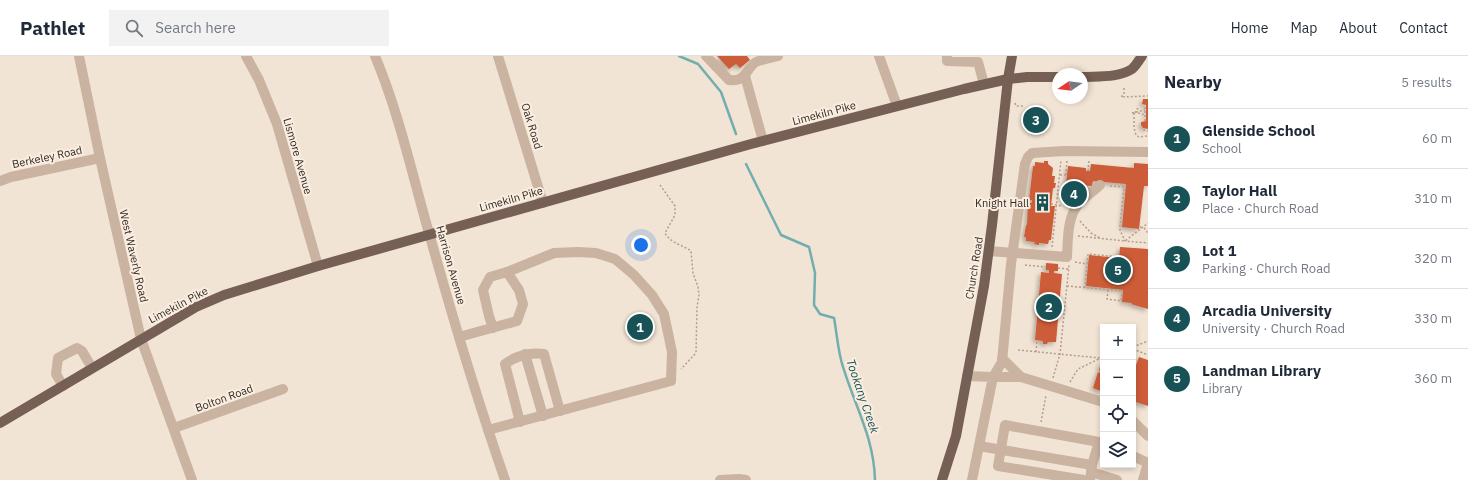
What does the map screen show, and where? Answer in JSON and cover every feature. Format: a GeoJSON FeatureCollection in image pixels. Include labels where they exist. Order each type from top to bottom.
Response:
{"type":"FeatureCollection","features":[{"type":"Feature","properties":{"kind":"main road","name":"Church Road"},"geometry":{"type":"LineString","coordinates":[[942,480],[956,436],[989,251],[1008,79],[1012,56]]}},
{"type":"Feature","properties":{"kind":"main road"},"geometry":{"type":"LineString","coordinates":[[1088,76],[1121,73],[1133,68],[1141,58]]}},
{"type":"Feature","properties":{"kind":"main road","name":"Limekiln Pike"},"geometry":{"type":"LineString","coordinates":[[0,423],[196,307],[224,295],[318,266],[764,141],[984,84],[1027,77],[1052,77]]}},
{"type":"Feature","properties":{"kind":"street","name":"West Waverly Road"},"geometry":{"type":"LineString","coordinates":[[79,56],[100,158],[141,339],[192,480]]}},
{"type":"Feature","properties":{"kind":"street","name":"Lismore Avenue"},"geometry":{"type":"LineString","coordinates":[[246,56],[259,80],[277,124],[318,266]]}},
{"type":"Feature","properties":{"kind":"street","name":"Harrison Avenue"},"geometry":{"type":"LineString","coordinates":[[375,56],[397,118],[459,337],[505,480]]}},
{"type":"Feature","properties":{"kind":"street","name":"Oak Road"},"geometry":{"type":"LineString","coordinates":[[498,56],[543,203]]}},
{"type":"Feature","properties":{"kind":"street"},"geometry":{"type":"LineString","coordinates":[[706,56],[729,80],[745,76],[755,62],[778,56]]}},
{"type":"Feature","properties":{"kind":"street"},"geometry":{"type":"LineString","coordinates":[[879,56],[897,106]]}},
{"type":"Feature","properties":{"kind":"street"},"geometry":{"type":"LineString","coordinates":[[947,56],[947,61],[979,59],[984,84]]}},
{"type":"Feature","properties":{"kind":"street"},"geometry":{"type":"LineString","coordinates":[[745,76],[752,87],[759,110],[764,141]]}},
{"type":"Feature","properties":{"kind":"street"},"geometry":{"type":"LineString","coordinates":[[972,480],[993,377],[1002,362],[1013,253],[1025,164],[1028,157],[1032,153],[1064,151],[1148,152]]}},
{"type":"Feature","properties":{"kind":"street","name":"Berkeley Road"},"geometry":{"type":"LineString","coordinates":[[0,181],[11,177],[100,158]]}},
{"type":"Feature","properties":{"kind":"street"},"geometry":{"type":"LineString","coordinates":[[989,251],[1067,257],[1070,219],[1073,212],[1080,201],[1100,185]]}},
{"type":"Feature","properties":{"kind":"street"},"geometry":{"type":"LineString","coordinates":[[488,430],[671,381],[672,352],[664,314],[652,295],[634,275],[615,259],[596,253],[554,253],[490,278],[483,290],[493,328]]}},
{"type":"Feature","properties":{"kind":"street"},"geometry":{"type":"LineString","coordinates":[[459,337],[517,320],[523,304],[519,290],[507,272]]}},
{"type":"Feature","properties":{"kind":"street"},"geometry":{"type":"LineString","coordinates":[[63,386],[56,374],[58,358],[66,353],[77,348],[82,351],[92,368]]}},
{"type":"Feature","properties":{"kind":"street"},"geometry":{"type":"LineString","coordinates":[[520,422],[505,364],[514,357],[524,354],[534,352],[544,354],[560,411]]}},
{"type":"Feature","properties":{"kind":"street"},"geometry":{"type":"LineString","coordinates":[[524,354],[543,416]]}},
{"type":"Feature","properties":{"kind":"street"},"geometry":{"type":"LineString","coordinates":[[1002,358],[1021,377]]}},
{"type":"Feature","properties":{"kind":"street"},"geometry":{"type":"LineString","coordinates":[[967,376],[1021,377],[1100,401]]}},
{"type":"Feature","properties":{"kind":"street","name":"Bolton Road"},"geometry":{"type":"LineString","coordinates":[[174,428],[283,389]]}},
{"type":"Feature","properties":{"kind":"street"},"geometry":{"type":"LineString","coordinates":[[1136,424],[1148,436]]}},
{"type":"Feature","properties":{"kind":"street"},"geometry":{"type":"LineString","coordinates":[[1084,480],[998,466],[1005,425],[1100,442]]}},
{"type":"Feature","properties":{"kind":"street"},"geometry":{"type":"LineString","coordinates":[[1091,472],[1100,445]]}},
{"type":"Feature","properties":{"kind":"street"},"geometry":{"type":"LineString","coordinates":[[979,446],[1091,472],[1117,480]]}},
{"type":"Feature","properties":{"kind":"street"},"geometry":{"type":"LineString","coordinates":[[1136,457],[1148,463],[1143,480]]}},
{"type":"Feature","properties":{"kind":"street"},"geometry":{"type":"LineString","coordinates":[[720,480],[746,480]]}},
{"type":"Feature","properties":{"kind":"path"},"geometry":{"type":"LineString","coordinates":[[1124,88],[1124,94],[1121,97],[1148,96]]}},
{"type":"Feature","properties":{"kind":"path"},"geometry":{"type":"LineString","coordinates":[[1015,103],[1016,106],[1024,106]]}},
{"type":"Feature","properties":{"kind":"path"},"geometry":{"type":"LineString","coordinates":[[1144,121],[1145,105]]}},
{"type":"Feature","properties":{"kind":"path"},"geometry":{"type":"LineString","coordinates":[[1140,108],[1137,109],[1135,113],[1134,131],[1138,136],[1148,136]]}},
{"type":"Feature","properties":{"kind":"path"},"geometry":{"type":"LineString","coordinates":[[1135,113],[1145,110]]}},
{"type":"Feature","properties":{"kind":"path"},"geometry":{"type":"LineString","coordinates":[[1135,113],[1145,115]]}},
{"type":"Feature","properties":{"kind":"path"},"geometry":{"type":"LineString","coordinates":[[1144,128],[1144,130],[1148,130]]}},
{"type":"Feature","properties":{"kind":"path"},"geometry":{"type":"LineString","coordinates":[[1052,248],[1062,158]]}},
{"type":"Feature","properties":{"kind":"path"},"geometry":{"type":"LineString","coordinates":[[1060,175],[1066,175],[1067,158]]}},
{"type":"Feature","properties":{"kind":"path"},"geometry":{"type":"LineString","coordinates":[[1088,171],[1089,158]]}},
{"type":"Feature","properties":{"kind":"path"},"geometry":{"type":"LineString","coordinates":[[660,185],[675,206],[675,215],[665,233],[667,237],[691,251],[693,273],[699,295],[697,307],[696,353],[671,381]]}},
{"type":"Feature","properties":{"kind":"path"},"geometry":{"type":"LineString","coordinates":[[1100,185],[1124,187],[1120,230],[1125,241]]}},
{"type":"Feature","properties":{"kind":"path"},"geometry":{"type":"LineString","coordinates":[[1051,204],[1062,206]]}},
{"type":"Feature","properties":{"kind":"path"},"geometry":{"type":"LineString","coordinates":[[1076,216],[1091,233],[1101,238]]}},
{"type":"Feature","properties":{"kind":"path"},"geometry":{"type":"LineString","coordinates":[[1125,241],[1148,224]]}},
{"type":"Feature","properties":{"kind":"path"},"geometry":{"type":"LineString","coordinates":[[1140,227],[1144,228],[1148,233]]}},
{"type":"Feature","properties":{"kind":"path"},"geometry":{"type":"LineString","coordinates":[[1079,236],[1148,243]]}},
{"type":"Feature","properties":{"kind":"path"},"geometry":{"type":"LineString","coordinates":[[1085,288],[1088,254],[1119,257]]}},
{"type":"Feature","properties":{"kind":"path"},"geometry":{"type":"LineString","coordinates":[[1051,381],[1060,354],[1069,262],[1087,264]]}},
{"type":"Feature","properties":{"kind":"path"},"geometry":{"type":"LineString","coordinates":[[1025,265],[1046,267]]}},
{"type":"Feature","properties":{"kind":"path"},"geometry":{"type":"LineString","coordinates":[[1058,268],[1069,269]]}},
{"type":"Feature","properties":{"kind":"path"},"geometry":{"type":"LineString","coordinates":[[1067,286],[1122,291],[1121,301],[1108,299],[1108,290]]}},
{"type":"Feature","properties":{"kind":"path"},"geometry":{"type":"LineString","coordinates":[[1036,352],[1037,340]]}},
{"type":"Feature","properties":{"kind":"path"},"geometry":{"type":"LineString","coordinates":[[1136,345],[1148,341]]}},
{"type":"Feature","properties":{"kind":"path"},"geometry":{"type":"LineString","coordinates":[[1018,350],[1100,358]]}},
{"type":"Feature","properties":{"kind":"path"},"geometry":{"type":"LineString","coordinates":[[1136,350],[1148,355]]}},
{"type":"Feature","properties":{"kind":"path"},"geometry":{"type":"LineString","coordinates":[[1069,386],[1074,373],[1078,369],[1100,359]]}},
{"type":"Feature","properties":{"kind":"path"},"geometry":{"type":"LineString","coordinates":[[1040,424],[1046,395]]}},
{"type":"Feature","properties":{"kind":"building"},"geometry":{"type":"Polygon","coordinates":[[[717,56],[747,56],[750,60],[740,68],[736,64],[729,69],[717,56]]]}},
{"type":"Feature","properties":{"kind":"building"},"geometry":{"type":"Polygon","coordinates":[[[1143,99],[1148,99],[1148,129],[1143,128],[1141,125],[1141,122],[1146,121],[1146,105],[1142,104],[1143,99]]]}},
{"type":"Feature","properties":{"kind":"building","name":"Knight Hall"},"geometry":{"type":"Polygon","coordinates":[[[1044,161],[1048,161],[1048,164],[1053,168],[1052,176],[1055,176],[1054,183],[1056,183],[1055,188],[1053,188],[1051,206],[1055,206],[1051,240],[1049,240],[1048,244],[1039,243],[1039,245],[1034,244],[1035,242],[1026,241],[1026,237],[1024,237],[1027,225],[1028,203],[1032,203],[1032,200],[1029,200],[1033,166],[1035,166],[1035,162],[1044,163],[1044,161]]]}},
{"type":"Feature","properties":{"kind":"building"},"geometry":{"type":"Polygon","coordinates":[[[1134,163],[1148,164],[1148,186],[1144,186],[1139,229],[1122,227],[1126,184],[1093,181],[1092,186],[1066,184],[1068,166],[1086,168],[1086,171],[1090,171],[1091,164],[1134,168],[1134,163]]]}},
{"type":"Feature","properties":{"kind":"building"},"geometry":{"type":"Polygon","coordinates":[[[1120,247],[1148,249],[1148,309],[1131,304],[1132,303],[1122,302],[1123,290],[1086,286],[1089,255],[1119,258],[1120,247]]]}},
{"type":"Feature","properties":{"kind":"building"},"geometry":{"type":"Polygon","coordinates":[[[1046,263],[1058,264],[1058,271],[1054,271],[1054,273],[1062,274],[1056,342],[1048,342],[1047,344],[1043,344],[1043,341],[1035,340],[1041,272],[1049,273],[1049,270],[1046,270],[1046,263]]]}},
{"type":"Feature","properties":{"kind":"building"},"geometry":{"type":"Polygon","coordinates":[[[1139,357],[1148,360],[1148,406],[1136,402],[1136,365],[1139,357]]]}},
{"type":"Feature","properties":{"kind":"building"},"geometry":{"type":"Polygon","coordinates":[[[1100,371],[1100,391],[1093,388],[1098,372],[1099,373],[1100,371]]]}},
{"type":"Feature","properties":{"kind":"waterway","name":"Tookany Creek"},"geometry":{"type":"LineString","coordinates":[[679,56],[698,64],[721,92],[736,134]]}},
{"type":"Feature","properties":{"kind":"waterway","name":"Tookany Creek"},"geometry":{"type":"LineString","coordinates":[[746,164],[781,235],[809,247],[815,273],[814,305],[820,314],[834,318],[841,361],[868,436],[874,465],[875,480]]}},
{"type":"Feature","properties":{"kind":"place","name":"Lot 1"},"geometry":{"type":"Point","coordinates":[1036,120]}},
{"type":"Feature","properties":{"kind":"place","name":"Arcadia University"},"geometry":{"type":"Point","coordinates":[1074,194]}},
{"type":"Feature","properties":{"kind":"place","name":"Knight Hall"},"geometry":{"type":"Point","coordinates":[1042,203]}},
{"type":"Feature","properties":{"kind":"place","name":"Landman Library"},"geometry":{"type":"Point","coordinates":[1118,270]}},
{"type":"Feature","properties":{"kind":"place","name":"Taylor Hall"},"geometry":{"type":"Point","coordinates":[1049,307]}},
{"type":"Feature","properties":{"kind":"place","name":"Glenside School"},"geometry":{"type":"Point","coordinates":[640,327]}}]}
